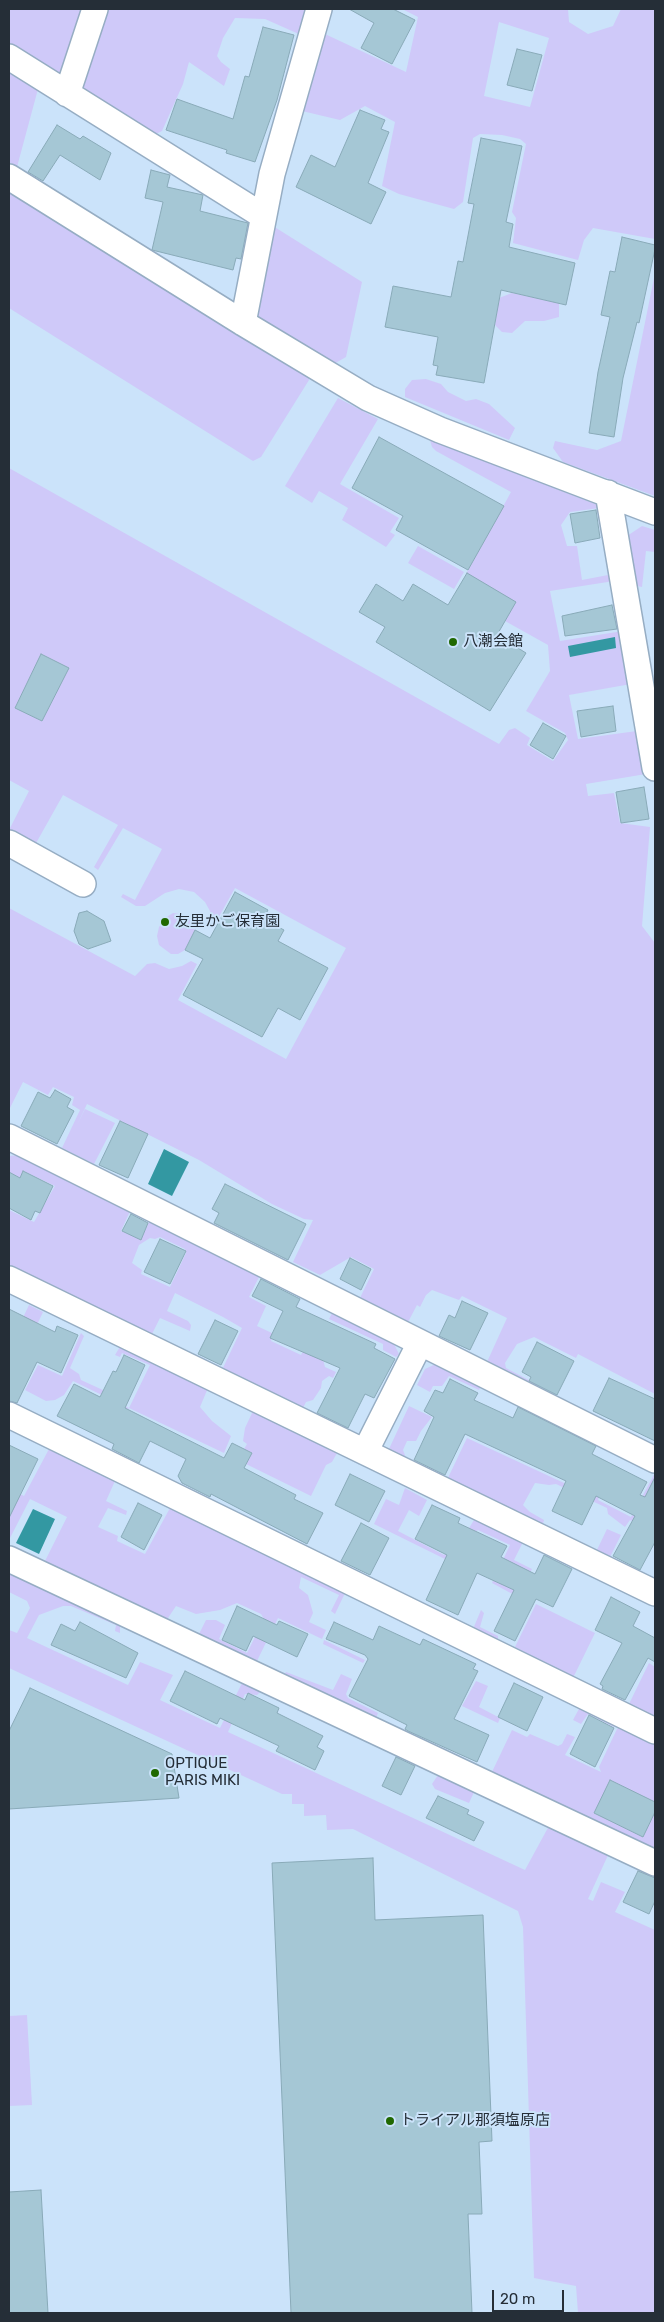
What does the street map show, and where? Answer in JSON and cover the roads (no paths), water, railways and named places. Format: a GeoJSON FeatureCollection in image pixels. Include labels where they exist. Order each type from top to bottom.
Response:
{"type":"FeatureCollection","features":[{"type":"Feature","properties":{"kind":"street"},"geometry":{"type":"LineString","coordinates":[[67,94],[95,9]]}},
{"type":"Feature","properties":{"kind":"street"},"geometry":{"type":"LineString","coordinates":[[242,323],[272,174],[319,9]]}},
{"type":"Feature","properties":{"kind":"street"},"geometry":{"type":"LineString","coordinates":[[9,57],[263,216]]}},
{"type":"Feature","properties":{"kind":"street"},"geometry":{"type":"LineString","coordinates":[[9,177],[242,323],[368,398],[440,430],[655,512]]}},
{"type":"Feature","properties":{"kind":"street"},"geometry":{"type":"LineString","coordinates":[[608,493],[655,768]]}},
{"type":"Feature","properties":{"kind":"street"},"geometry":{"type":"LineString","coordinates":[[9,843],[83,884]]}},
{"type":"Feature","properties":{"kind":"street"},"geometry":{"type":"LineString","coordinates":[[9,1137],[655,1460]]}},
{"type":"Feature","properties":{"kind":"street"},"geometry":{"type":"LineString","coordinates":[[9,1279],[655,1593]]}},
{"type":"Feature","properties":{"kind":"street"},"geometry":{"type":"LineString","coordinates":[[365,1452],[420,1343]]}},
{"type":"Feature","properties":{"kind":"street"},"geometry":{"type":"LineString","coordinates":[[9,1415],[655,1731]]}},
{"type":"Feature","properties":{"kind":"street"},"geometry":{"type":"LineString","coordinates":[[9,1559],[655,1863]]}},
{"type":"Feature","properties":{"kind":"place","name":"八潮会館"},"geometry":{"type":"Point","coordinates":[453,642]}},
{"type":"Feature","properties":{"kind":"place","name":"友里かご保育園"},"geometry":{"type":"Point","coordinates":[165,922]}},
{"type":"Feature","properties":{"kind":"place","name":"OPTIQUE PARIS MIKI"},"geometry":{"type":"Point","coordinates":[155,1773]}},
{"type":"Feature","properties":{"kind":"place","name":"トライアル那須塩原店"},"geometry":{"type":"Point","coordinates":[390,2121]}}]}
